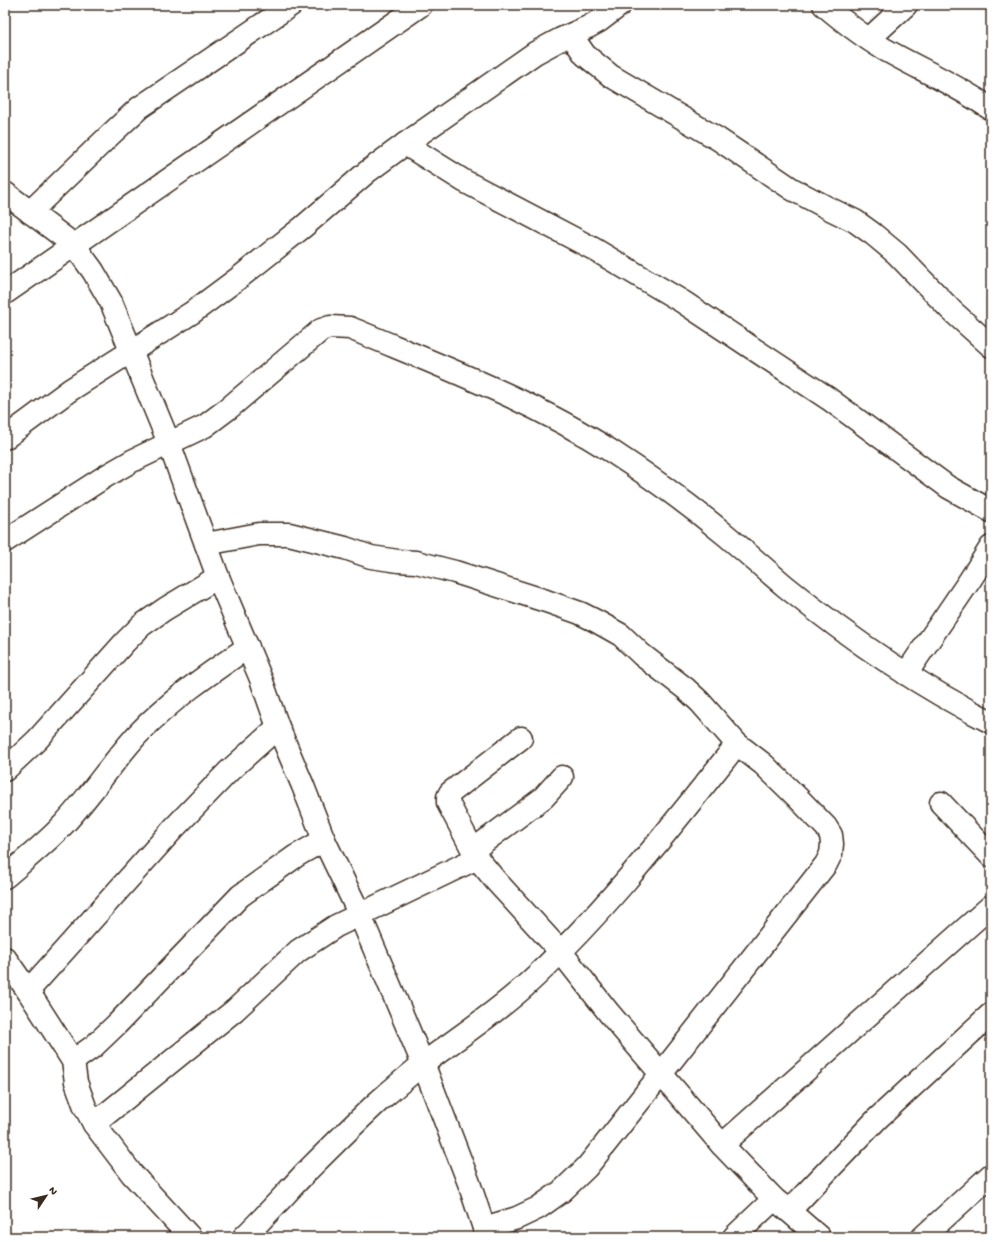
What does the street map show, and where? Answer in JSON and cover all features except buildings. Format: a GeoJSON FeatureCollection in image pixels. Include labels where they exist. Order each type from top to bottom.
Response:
{"type":"FeatureCollection","features":[{"type":"Feature","properties":{"kind":"street"},"geometry":{"type":"LineString","coordinates":[[30,212],[110,134],[139,108],[292,5]]}},
{"type":"Feature","properties":{"kind":"street"},"geometry":{"type":"LineString","coordinates":[[5,292],[421,5]]}},
{"type":"Feature","properties":{"kind":"street"},"geometry":{"type":"LineString","coordinates":[[5,438],[70,390],[193,312],[240,277],[303,227],[367,172],[405,144],[535,53],[599,21],[620,5]]}},
{"type":"Feature","properties":{"kind":"street"},"geometry":{"type":"LineString","coordinates":[[824,5],[848,26],[883,48],[991,108]]}},
{"type":"Feature","properties":{"kind":"street"},"geometry":{"type":"LineString","coordinates":[[869,39],[906,5]]}},
{"type":"Feature","properties":{"kind":"street"},"geometry":{"type":"LineString","coordinates":[[571,35],[585,55],[611,76],[718,139],[792,189],[855,221],[873,234],[897,254],[952,312],[991,346]]}},
{"type":"Feature","properties":{"kind":"street"},"geometry":{"type":"LineString","coordinates":[[405,144],[464,181],[592,248],[683,302],[829,399],[948,487],[991,511]]}},
{"type":"Feature","properties":{"kind":"street"},"geometry":{"type":"LineString","coordinates":[[5,193],[74,245],[93,271],[111,302],[169,443],[218,578],[248,647],[278,727],[324,840],[360,915],[423,1064],[466,1175],[486,1232],[538,1208],[562,1191],[587,1167],[662,1074],[826,864],[831,854],[831,835],[826,827],[773,774],[737,744],[700,702],[621,636],[608,627],[580,613],[511,588],[435,566],[416,562],[371,557],[345,548],[289,534],[259,534],[206,544]]}},
{"type":"Feature","properties":{"kind":"street"},"geometry":{"type":"LineString","coordinates":[[5,541],[132,461],[206,426],[321,330],[330,327],[350,328],[510,397],[561,422],[610,451],[668,490],[814,608],[906,674],[991,722]]}},
{"type":"Feature","properties":{"kind":"street"},"geometry":{"type":"LineString","coordinates":[[906,674],[966,587],[991,547]]}},
{"type":"Feature","properties":{"kind":"street"},"geometry":{"type":"LineString","coordinates":[[5,770],[36,740],[142,625],[170,605],[218,578]]}},
{"type":"Feature","properties":{"kind":"street"},"geometry":{"type":"LineString","coordinates":[[5,877],[43,845],[64,824],[138,735],[196,683],[248,647]]}},
{"type":"Feature","properties":{"kind":"street"},"geometry":{"type":"LineString","coordinates":[[28,991],[174,828],[229,772],[278,727]]}},
{"type":"Feature","properties":{"kind":"street"},"geometry":{"type":"LineString","coordinates":[[521,738],[450,793],[448,797],[448,803],[475,854],[496,881],[561,952],[609,1012],[722,1144],[781,1205],[819,1237]]}},
{"type":"Feature","properties":{"kind":"street"},"geometry":{"type":"LineString","coordinates":[[244,1237],[346,1132],[382,1099],[423,1064],[498,1008],[561,952],[618,891],[737,744]]}},
{"type":"Feature","properties":{"kind":"street"},"geometry":{"type":"LineString","coordinates":[[94,1124],[235,1010],[298,951],[336,926],[467,864],[475,854],[543,798],[562,777]]}},
{"type":"Feature","properties":{"kind":"street"},"geometry":{"type":"LineString","coordinates":[[941,803],[991,856]]}},
{"type":"Feature","properties":{"kind":"street"},"geometry":{"type":"LineString","coordinates":[[73,1061],[94,1046],[117,1024],[240,896],[296,856],[324,840]]}},
{"type":"Feature","properties":{"kind":"street"},"geometry":{"type":"LineString","coordinates":[[722,1144],[991,906]]}},
{"type":"Feature","properties":{"kind":"street"},"geometry":{"type":"LineString","coordinates":[[5,958],[73,1061],[76,1082],[85,1107],[94,1124],[132,1174],[190,1237]]}},
{"type":"Feature","properties":{"kind":"street"},"geometry":{"type":"LineString","coordinates":[[734,1237],[781,1205],[991,1014]]}},
{"type":"Feature","properties":{"kind":"street"},"geometry":{"type":"LineString","coordinates":[[923,1237],[991,1175]]}}]}
